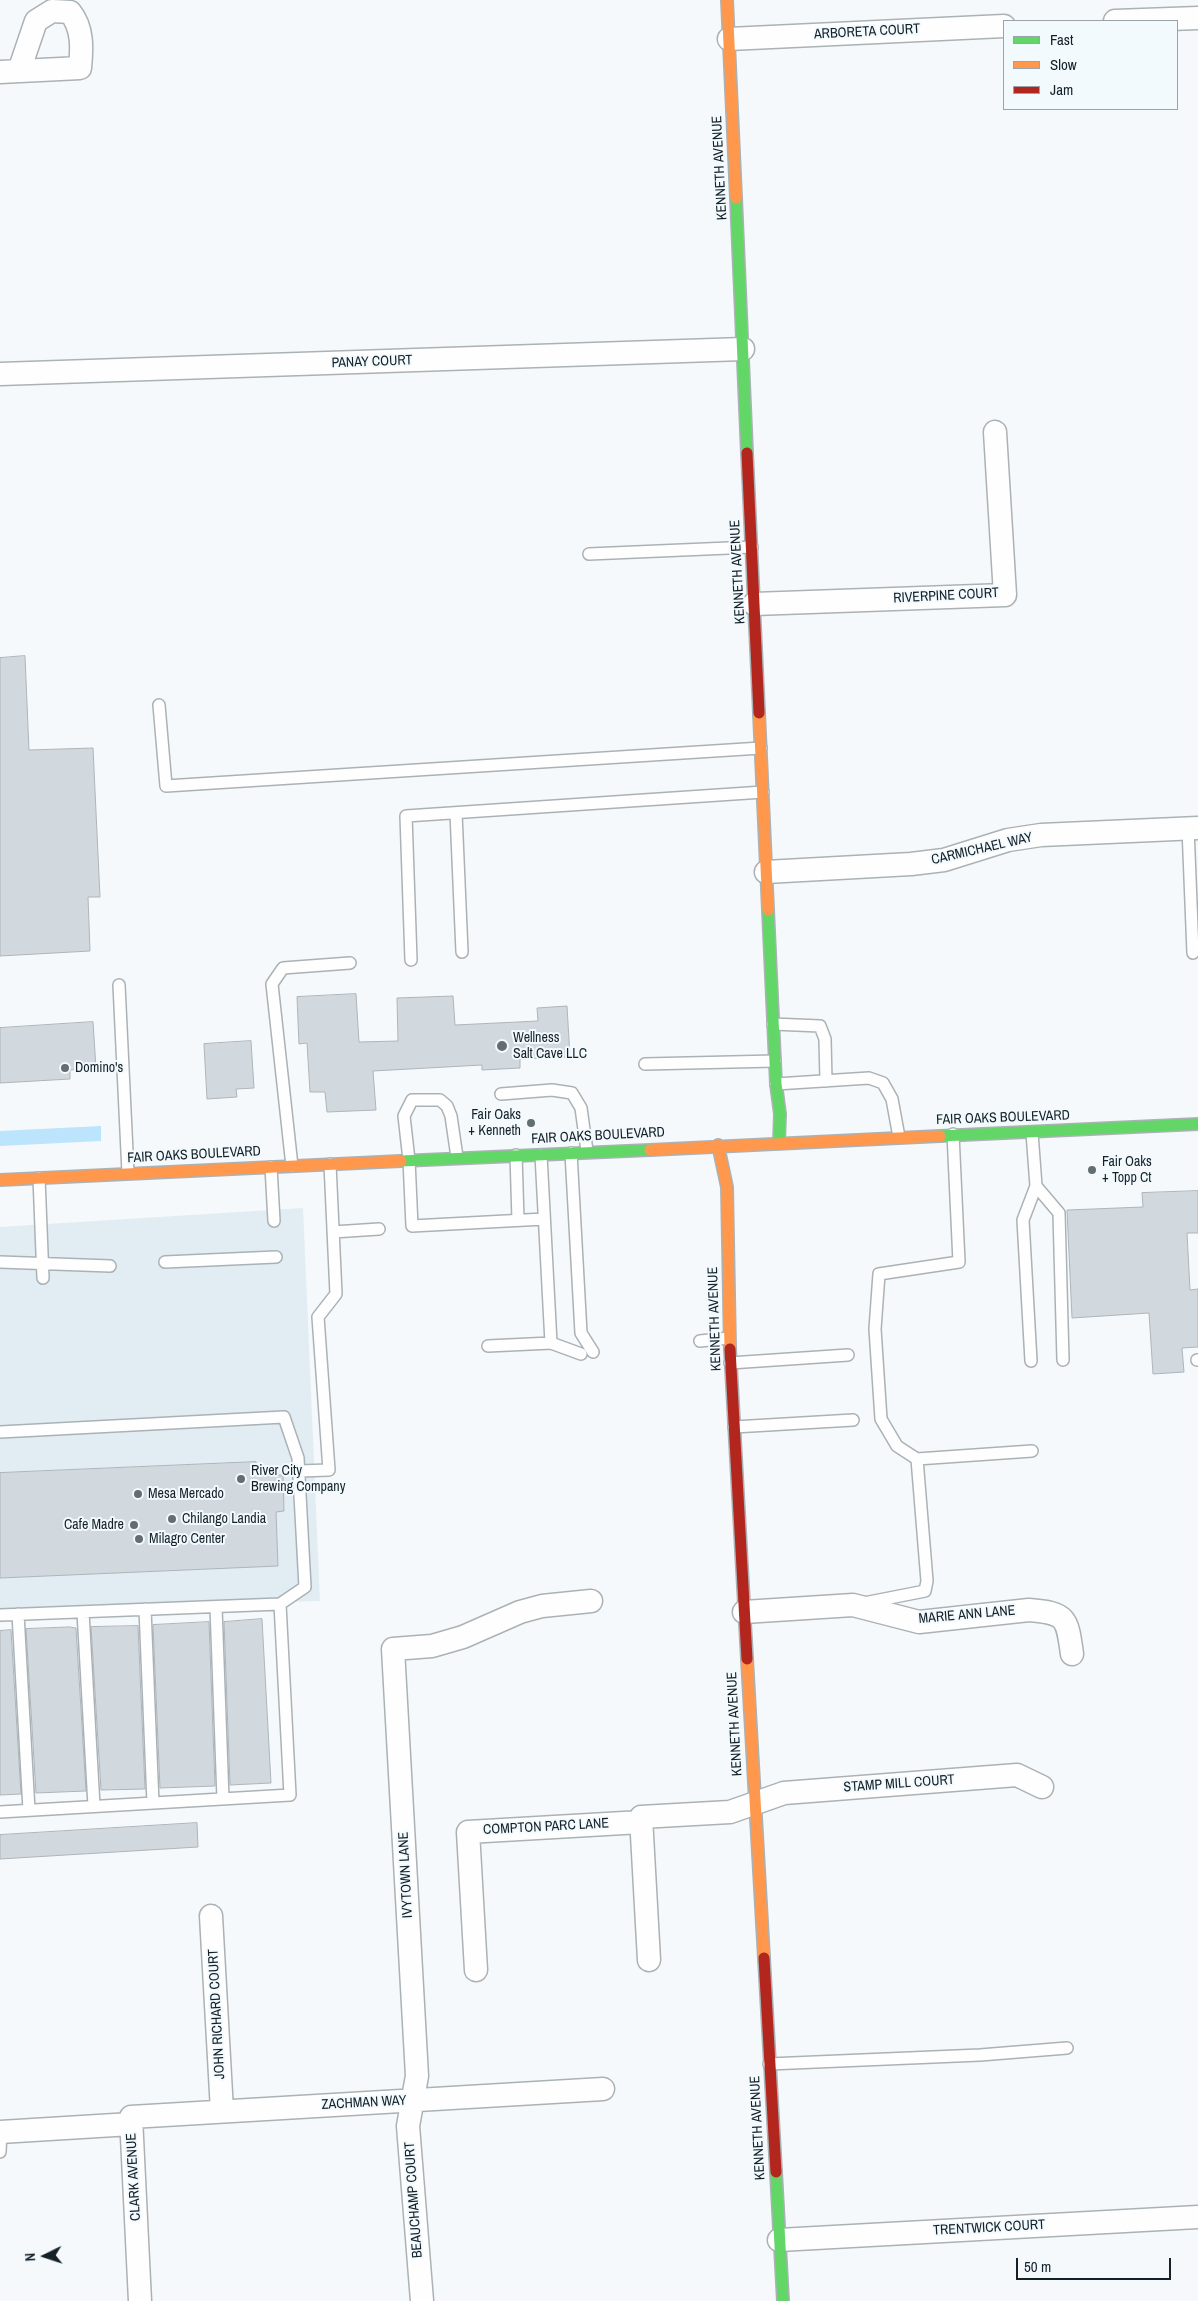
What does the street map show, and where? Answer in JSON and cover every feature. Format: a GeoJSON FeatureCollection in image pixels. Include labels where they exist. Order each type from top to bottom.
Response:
{"type":"FeatureCollection","features":[{"type":"Feature","properties":{"kind":"street","name":"KENNETH AVENUE"},"geometry":{"type":"LineString","coordinates":[[727,0],[773,1024],[776,1084],[780,1114],[778,1143]]}},
{"type":"Feature","properties":{"kind":"street"},"geometry":{"type":"LineString","coordinates":[[1143,20],[1198,18]]}},
{"type":"Feature","properties":{"kind":"street","name":"ARBORETA COURT"},"geometry":{"type":"LineString","coordinates":[[729,39],[1003,26]]}},
{"type":"Feature","properties":{"kind":"street","name":"PANAY COURT"},"geometry":{"type":"LineString","coordinates":[[0,374],[743,349]]}},
{"type":"Feature","properties":{"kind":"street","name":"RIVERPINE COURT"},"geometry":{"type":"LineString","coordinates":[[754,604],[1005,595],[995,432]]}},
{"type":"Feature","properties":{"kind":"street","name":"CARMICHAEL WAY"},"geometry":{"type":"LineString","coordinates":[[766,872],[911,864],[944,860],[1008,840],[1041,835],[1193,828]]}},
{"type":"Feature","properties":{"kind":"street","name":"FAIR OAKS BOULEVARD"},"geometry":{"type":"LineString","coordinates":[[0,1180],[587,1151],[953,1134],[1032,1133],[1198,1124]]}},
{"type":"Feature","properties":{"kind":"street","name":"KENNETH AVENUE"},"geometry":{"type":"LineString","coordinates":[[718,1145],[727,1187],[730,1363],[783,2301]]}},
{"type":"Feature","properties":{"kind":"street","name":"IVYTOWN LANE"},"geometry":{"type":"LineString","coordinates":[[413,2100],[417,2076],[393,1649],[432,1646],[463,1637],[520,1612],[542,1606],[591,1601]]}},
{"type":"Feature","properties":{"kind":"street","name":"MARIE ANN LANE"},"geometry":{"type":"LineString","coordinates":[[744,1612],[853,1605],[919,1622],[1029,1610],[1045,1611],[1060,1616],[1068,1624],[1072,1654]]}},
{"type":"Feature","properties":{"kind":"street","name":"STAMP MILL COURT"},"geometry":{"type":"LineString","coordinates":[[755,1803],[784,1793],[1017,1775],[1042,1787]]}},
{"type":"Feature","properties":{"kind":"street","name":"COMPTON PARC LANE"},"geometry":{"type":"LineString","coordinates":[[476,1970],[468,1832],[641,1822],[641,1817],[730,1812],[755,1803]]}},
{"type":"Feature","properties":{"kind":"street"},"geometry":{"type":"LineString","coordinates":[[641,1822],[649,1960]]}},
{"type":"Feature","properties":{"kind":"street","name":"JOHN RICHARD COURT"},"geometry":{"type":"LineString","coordinates":[[211,1916],[222,2111]]}},
{"type":"Feature","properties":{"kind":"street","name":"ZACHMAN WAY"},"geometry":{"type":"LineString","coordinates":[[131,2124],[131,2117],[603,2088]]}},
{"type":"Feature","properties":{"kind":"street","name":"BEAUCHAMP COURT"},"geometry":{"type":"LineString","coordinates":[[413,2100],[408,2126],[422,2301]]}},
{"type":"Feature","properties":{"kind":"street","name":"CLARK AVENUE"},"geometry":{"type":"LineString","coordinates":[[0,2138],[131,2124],[140,2301]]}},
{"type":"Feature","properties":{"kind":"street","name":"TRENTWICK COURT"},"geometry":{"type":"LineString","coordinates":[[779,2240],[1198,2216]]}},
{"type":"Feature","properties":{"kind":"lane"},"geometry":{"type":"LineString","coordinates":[[589,554],[752,547]]}},
{"type":"Feature","properties":{"kind":"lane"},"geometry":{"type":"LineString","coordinates":[[159,705],[166,786],[761,748]]}},
{"type":"Feature","properties":{"kind":"lane"},"geometry":{"type":"LineString","coordinates":[[411,960],[406,816],[763,792]]}},
{"type":"Feature","properties":{"kind":"lane"},"geometry":{"type":"LineString","coordinates":[[456,812],[462,952]]}},
{"type":"Feature","properties":{"kind":"lane"},"geometry":{"type":"LineString","coordinates":[[1193,828],[1193,953]]}},
{"type":"Feature","properties":{"kind":"lane"},"geometry":{"type":"LineString","coordinates":[[292,1166],[272,984],[284,968],[350,964]]}},
{"type":"Feature","properties":{"kind":"lane"},"geometry":{"type":"LineString","coordinates":[[119,984],[128,1174]]}},
{"type":"Feature","properties":{"kind":"lane"},"geometry":{"type":"LineString","coordinates":[[773,1024],[820,1026],[825,1039],[826,1081]]}},
{"type":"Feature","properties":{"kind":"lane"},"geometry":{"type":"LineString","coordinates":[[645,1064],[775,1061]]}},
{"type":"Feature","properties":{"kind":"lane"},"geometry":{"type":"LineString","coordinates":[[776,1084],[869,1078],[883,1083],[892,1099],[899,1137]]}},
{"type":"Feature","properties":{"kind":"lane"},"geometry":{"type":"LineString","coordinates":[[501,1094],[552,1090],[572,1093],[581,1108],[587,1151]]}},
{"type":"Feature","properties":{"kind":"lane"},"geometry":{"type":"LineString","coordinates":[[457,1158],[447,1106],[440,1100],[428,1098],[412,1100],[404,1116],[409,1160],[412,1226],[544,1218]]}},
{"type":"Feature","properties":{"kind":"lane"},"geometry":{"type":"LineString","coordinates":[[1031,1361],[1023,1220],[1036,1186],[1032,1133]]}},
{"type":"Feature","properties":{"kind":"lane"},"geometry":{"type":"LineString","coordinates":[[953,1134],[960,1262],[879,1274],[876,1329],[881,1419],[897,1446],[917,1459],[1032,1451]]}},
{"type":"Feature","properties":{"kind":"lane"},"geometry":{"type":"LineString","coordinates":[[488,1346],[551,1343],[587,1353],[581,1334],[571,1152]]}},
{"type":"Feature","properties":{"kind":"lane"},"geometry":{"type":"LineString","coordinates":[[541,1154],[551,1343]]}},
{"type":"Feature","properties":{"kind":"lane"},"geometry":{"type":"LineString","coordinates":[[516,1155],[518,1220]]}},
{"type":"Feature","properties":{"kind":"lane"},"geometry":{"type":"LineString","coordinates":[[299,1471],[329,1470],[318,1317],[336,1294],[330,1164]]}},
{"type":"Feature","properties":{"kind":"lane"},"geometry":{"type":"LineString","coordinates":[[272,1167],[274,1221]]}},
{"type":"Feature","properties":{"kind":"lane"},"geometry":{"type":"LineString","coordinates":[[39,1178],[43,1278]]}},
{"type":"Feature","properties":{"kind":"lane"},"geometry":{"type":"LineString","coordinates":[[1036,1186],[1059,1213],[1063,1360]]}},
{"type":"Feature","properties":{"kind":"lane"},"geometry":{"type":"LineString","coordinates":[[333,1232],[379,1229]]}},
{"type":"Feature","properties":{"kind":"lane"},"geometry":{"type":"LineString","coordinates":[[165,1262],[276,1257]]}},
{"type":"Feature","properties":{"kind":"lane"},"geometry":{"type":"LineString","coordinates":[[0,1262],[110,1266]]}},
{"type":"Feature","properties":{"kind":"lane"},"geometry":{"type":"LineString","coordinates":[[700,1341],[729,1338]]}},
{"type":"Feature","properties":{"kind":"lane"},"geometry":{"type":"LineString","coordinates":[[730,1363],[848,1355]]}},
{"type":"Feature","properties":{"kind":"lane"},"geometry":{"type":"LineString","coordinates":[[0,1432],[284,1417],[298,1458],[305,1587],[280,1604],[0,1615]]}},
{"type":"Feature","properties":{"kind":"lane"},"geometry":{"type":"LineString","coordinates":[[734,1427],[853,1420]]}},
{"type":"Feature","properties":{"kind":"lane"},"geometry":{"type":"LineString","coordinates":[[853,1605],[926,1591],[927,1581],[917,1459]]}},
{"type":"Feature","properties":{"kind":"lane"},"geometry":{"type":"LineString","coordinates":[[0,1812],[290,1795],[280,1604]]}},
{"type":"Feature","properties":{"kind":"lane"},"geometry":{"type":"LineString","coordinates":[[216,1607],[223,1799]]}},
{"type":"Feature","properties":{"kind":"lane"},"geometry":{"type":"LineString","coordinates":[[145,1609],[153,1803]]}},
{"type":"Feature","properties":{"kind":"lane"},"geometry":{"type":"LineString","coordinates":[[83,1612],[94,1806]]}},
{"type":"Feature","properties":{"kind":"lane"},"geometry":{"type":"LineString","coordinates":[[18,1614],[29,1810]]}},
{"type":"Feature","properties":{"kind":"lane"},"geometry":{"type":"LineString","coordinates":[[769,2064],[980,2055],[1066,2048]]}},
{"type":"Feature","properties":{"kind":"shaded area"},"geometry":{"type":"Polygon","coordinates":[[[101,1126],[101,1141],[0,1146],[0,1131],[101,1126]]]}},
{"type":"Feature","properties":{"kind":"shaded area"},"geometry":{"type":"Polygon","coordinates":[[[303,1208],[320,1601],[0,1610],[0,1227],[303,1208]]]}},
{"type":"Feature","properties":{"kind":"building"},"geometry":{"type":"Polygon","coordinates":[[[25,656],[29,750],[93,748],[100,897],[88,897],[90,951],[0,956],[0,658],[25,656]]]}},
{"type":"Feature","properties":{"kind":"building"},"geometry":{"type":"Polygon","coordinates":[[[356,994],[359,1042],[398,1041],[397,998],[453,996],[455,1025],[538,1021],[537,1008],[567,1006],[570,1057],[520,1059],[520,1068],[482,1070],[482,1065],[373,1071],[376,1110],[327,1112],[325,1092],[310,1092],[307,1043],[299,1044],[297,997],[356,994]]]}},
{"type":"Feature","properties":{"kind":"building"},"geometry":{"type":"Polygon","coordinates":[[[93,1022],[96,1068],[70,1070],[70,1079],[0,1083],[0,1028],[93,1022]]]}},
{"type":"Feature","properties":{"kind":"building"},"geometry":{"type":"Polygon","coordinates":[[[251,1041],[254,1088],[236,1089],[237,1097],[207,1099],[204,1044],[251,1041]]]}},
{"type":"Feature","properties":{"kind":"building"},"geometry":{"type":"Polygon","coordinates":[[[1198,1191],[1198,1233],[1187,1233],[1190,1290],[1198,1289],[1198,1347],[1182,1348],[1184,1372],[1153,1374],[1149,1313],[1072,1318],[1067,1210],[1143,1207],[1142,1193],[1198,1191]]]}},
{"type":"Feature","properties":{"kind":"building","name":"Milagro Center"},"geometry":{"type":"Polygon","coordinates":[[[256,1462],[257,1476],[283,1475],[284,1511],[276,1512],[278,1566],[0,1578],[0,1473],[256,1462]]]}},
{"type":"Feature","properties":{"kind":"building"},"geometry":{"type":"Polygon","coordinates":[[[262,1619],[271,1783],[230,1785],[224,1622],[262,1619]]]}},
{"type":"Feature","properties":{"kind":"building"},"geometry":{"type":"Polygon","coordinates":[[[209,1622],[215,1786],[160,1788],[153,1625],[209,1622]]]}},
{"type":"Feature","properties":{"kind":"building"},"geometry":{"type":"Polygon","coordinates":[[[138,1626],[145,1789],[101,1790],[91,1627],[138,1626]]]}},
{"type":"Feature","properties":{"kind":"building"},"geometry":{"type":"Polygon","coordinates":[[[76,1628],[86,1791],[36,1793],[26,1629],[76,1628]]]}},
{"type":"Feature","properties":{"kind":"building"},"geometry":{"type":"Polygon","coordinates":[[[11,1630],[21,1794],[0,1795],[0,1631],[11,1630]]]}},
{"type":"Feature","properties":{"kind":"building"},"geometry":{"type":"Polygon","coordinates":[[[197,1823],[198,1847],[0,1859],[0,1835],[197,1823]]]}},
{"type":"Feature","properties":{"kind":"traffic: fast"},"geometry":{"type":"LineString","coordinates":[[736,198],[747,453]]}},
{"type":"Feature","properties":{"kind":"traffic: fast"},"geometry":{"type":"LineString","coordinates":[[768,910],[776,1084],[780,1114],[779,1143]]}},
{"type":"Feature","properties":{"kind":"traffic: fast"},"geometry":{"type":"LineString","coordinates":[[940,1136],[1198,1124]]}},
{"type":"Feature","properties":{"kind":"traffic: fast"},"geometry":{"type":"LineString","coordinates":[[401,1161],[650,1150]]}},
{"type":"Feature","properties":{"kind":"traffic: fast"},"geometry":{"type":"LineString","coordinates":[[776,2172],[783,2301]]}},
{"type":"Feature","properties":{"kind":"traffic: slow"},"geometry":{"type":"LineString","coordinates":[[727,0],[736,198]]}},
{"type":"Feature","properties":{"kind":"traffic: slow"},"geometry":{"type":"LineString","coordinates":[[759,713],[768,910]]}},
{"type":"Feature","properties":{"kind":"traffic: slow"},"geometry":{"type":"LineString","coordinates":[[650,1150],[940,1136]]}},
{"type":"Feature","properties":{"kind":"traffic: slow"},"geometry":{"type":"LineString","coordinates":[[718,1145],[727,1187],[730,1349]]}},
{"type":"Feature","properties":{"kind":"traffic: slow"},"geometry":{"type":"LineString","coordinates":[[0,1180],[401,1161]]}},
{"type":"Feature","properties":{"kind":"traffic: slow"},"geometry":{"type":"LineString","coordinates":[[747,1659],[764,1958]]}},
{"type":"Feature","properties":{"kind":"traffic: jam"},"geometry":{"type":"LineString","coordinates":[[747,453],[759,713]]}},
{"type":"Feature","properties":{"kind":"traffic: jam"},"geometry":{"type":"LineString","coordinates":[[730,1349],[747,1659]]}},
{"type":"Feature","properties":{"kind":"traffic: jam"},"geometry":{"type":"LineString","coordinates":[[764,1958],[776,2172]]}},
{"type":"Feature","properties":{"kind":"place","name":"Wellness Salt Cave LLC"},"geometry":{"type":"Point","coordinates":[502,1046]}},
{"type":"Feature","properties":{"kind":"place","name":"Domino's"},"geometry":{"type":"Point","coordinates":[65,1068]}},
{"type":"Feature","properties":{"kind":"place","name":"Fair Oaks + Kenneth"},"geometry":{"type":"Point","coordinates":[531,1123]}},
{"type":"Feature","properties":{"kind":"place","name":"Fair Oaks + Topp Ct"},"geometry":{"type":"Point","coordinates":[1092,1170]}},
{"type":"Feature","properties":{"kind":"place","name":"River City Brewing Company"},"geometry":{"type":"Point","coordinates":[241,1479]}},
{"type":"Feature","properties":{"kind":"place","name":"Mesa Mercado"},"geometry":{"type":"Point","coordinates":[138,1494]}},
{"type":"Feature","properties":{"kind":"place","name":"Chilango Landia"},"geometry":{"type":"Point","coordinates":[172,1519]}},
{"type":"Feature","properties":{"kind":"place","name":"Cafe Madre"},"geometry":{"type":"Point","coordinates":[134,1525]}},
{"type":"Feature","properties":{"kind":"place","name":"Milagro Center"},"geometry":{"type":"Point","coordinates":[139,1539]}}]}
